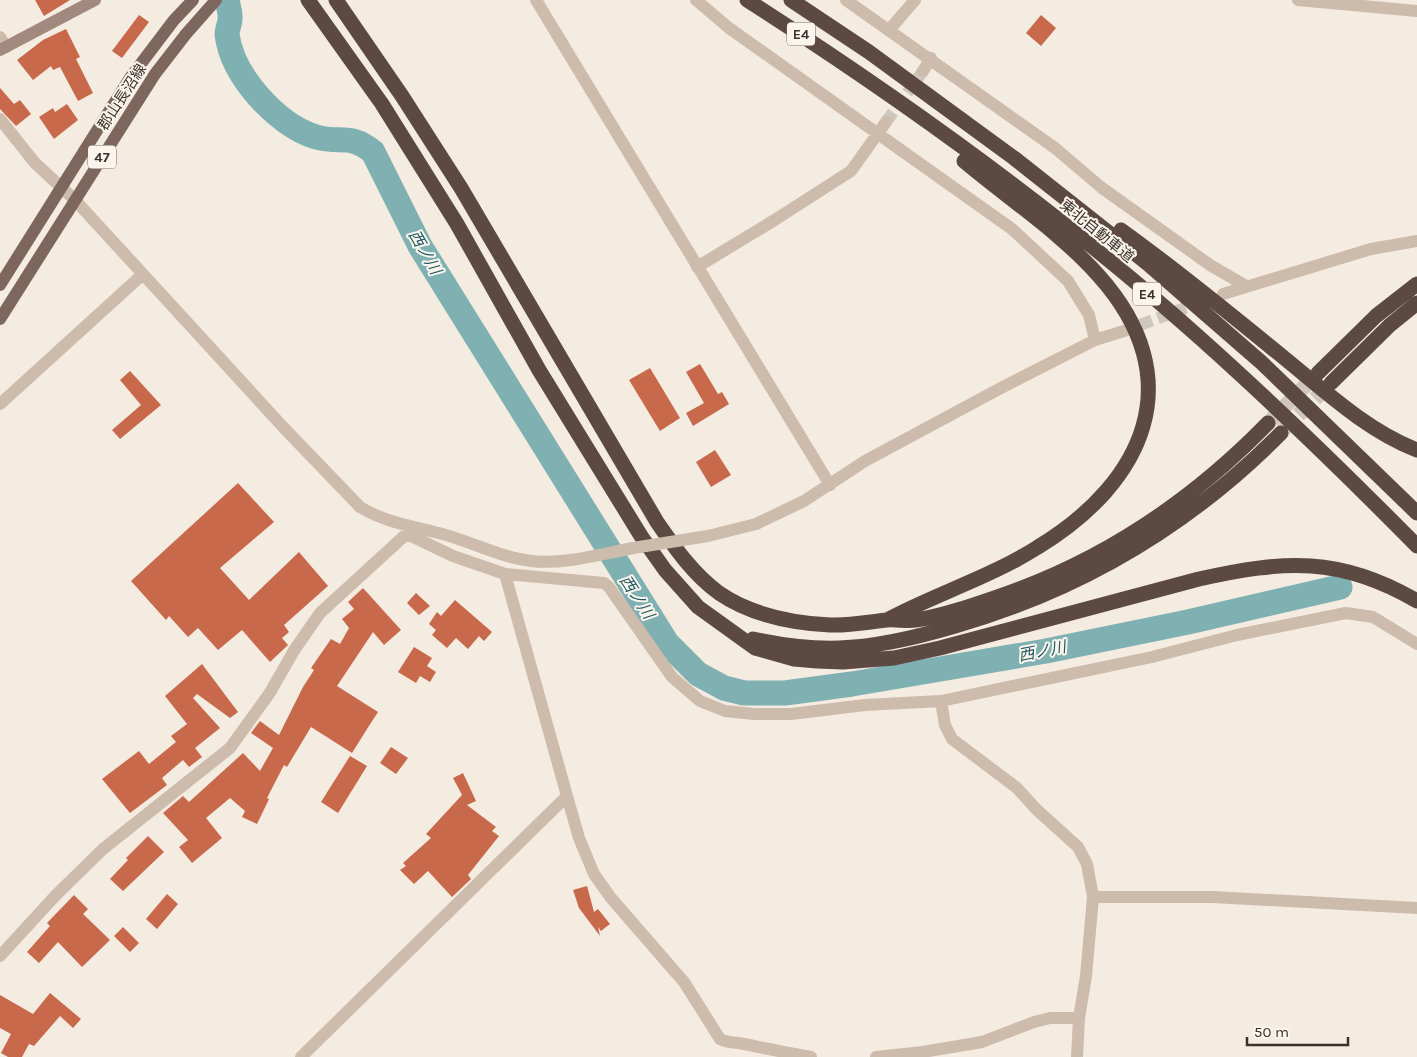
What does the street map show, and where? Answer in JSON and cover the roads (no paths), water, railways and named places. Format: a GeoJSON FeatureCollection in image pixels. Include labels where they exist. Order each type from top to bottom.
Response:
{"type":"FeatureCollection","features":[{"type":"Feature","properties":{"kind":"highway"},"geometry":{"type":"LineString","coordinates":[[308,0],[382,104],[457,224],[539,370],[664,570],[698,607],[755,648],[794,658],[842,662],[894,658],[940,648],[1199,579],[1235,571],[1294,565],[1342,569],[1362,574],[1417,601]]}},
{"type":"Feature","properties":{"kind":"highway"},"geometry":{"type":"LineString","coordinates":[[336,0],[402,96],[460,188],[657,522],[687,565],[720,593],[763,615],[831,625],[888,620],[915,621],[974,605],[1030,586],[1090,559],[1145,526],[1221,469],[1268,422]]}},
{"type":"Feature","properties":{"kind":"highway","name":"東北自動車道"},"geometry":{"type":"LineString","coordinates":[[747,0],[853,69],[1058,221],[1199,337],[1350,478],[1417,546]]}},
{"type":"Feature","properties":{"kind":"highway","name":"東北自動車道"},"geometry":{"type":"LineString","coordinates":[[791,0],[869,52],[1091,217],[1215,320],[1417,513]]}},
{"type":"Feature","properties":{"kind":"highway"},"geometry":{"type":"LineString","coordinates":[[853,69],[1074,250],[1100,276],[1136,331],[1146,368],[1148,389],[1143,431],[1135,449],[1113,485],[1081,518],[1015,561],[922,602],[888,620]]}},
{"type":"Feature","properties":{"kind":"highway"},"geometry":{"type":"LineString","coordinates":[[1014,158],[1080,200],[1155,255],[1386,436],[1417,450]]}},
{"type":"Feature","properties":{"kind":"highway"},"geometry":{"type":"LineString","coordinates":[[1318,373],[1376,316],[1417,284]]}},
{"type":"Feature","properties":{"kind":"highway"},"geometry":{"type":"LineString","coordinates":[[1331,383],[1390,325],[1417,303]]}},
{"type":"Feature","properties":{"kind":"highway"},"geometry":{"type":"LineString","coordinates":[[735,635],[791,646],[840,648],[903,639],[1009,610],[1107,566],[1157,536],[1232,479],[1281,433]]}},
{"type":"Feature","properties":{"kind":"main road","name":"郡山長沼線"},"geometry":{"type":"LineString","coordinates":[[0,285],[130,78],[174,20],[193,0]]}},
{"type":"Feature","properties":{"kind":"main road","name":"郡山長沼線"},"geometry":{"type":"LineString","coordinates":[[0,319],[155,74],[215,1]]}},
{"type":"Feature","properties":{"kind":"street"},"geometry":{"type":"LineString","coordinates":[[2,45],[94,0]]}},
{"type":"Feature","properties":{"kind":"street"},"geometry":{"type":"LineString","coordinates":[[536,0],[830,485]]}},
{"type":"Feature","properties":{"kind":"street"},"geometry":{"type":"LineString","coordinates":[[696,0],[729,28],[877,135],[1012,229],[1057,268],[1078,295],[1089,315],[1095,340]]}},
{"type":"Feature","properties":{"kind":"street"},"geometry":{"type":"LineString","coordinates":[[846,0],[890,28],[1055,148],[1102,188],[1210,265],[1246,286]]}},
{"type":"Feature","properties":{"kind":"street"},"geometry":{"type":"LineString","coordinates":[[890,28],[915,0]]}},
{"type":"Feature","properties":{"kind":"street"},"geometry":{"type":"LineString","coordinates":[[1298,0],[1417,11]]}},
{"type":"Feature","properties":{"kind":"street"},"geometry":{"type":"LineString","coordinates":[[923,71],[931,58]]}},
{"type":"Feature","properties":{"kind":"street"},"geometry":{"type":"LineString","coordinates":[[0,120],[35,163],[75,200],[284,428],[360,507],[372,515],[410,531],[453,556],[505,574],[604,584],[609,587],[672,677],[700,701],[725,711],[754,714],[791,714],[865,705],[941,701],[1152,657],[1237,635],[1346,613],[1372,617],[1417,644]]}},
{"type":"Feature","properties":{"kind":"street"},"geometry":{"type":"LineString","coordinates":[[697,267],[774,222],[851,171],[886,122]]}},
{"type":"Feature","properties":{"kind":"street"},"geometry":{"type":"LineString","coordinates":[[1223,294],[1371,249],[1417,241]]}},
{"type":"Feature","properties":{"kind":"street"},"geometry":{"type":"LineString","coordinates":[[0,404],[143,274]]}},
{"type":"Feature","properties":{"kind":"street"},"geometry":{"type":"LineString","coordinates":[[0,956],[56,895],[103,849],[230,748],[268,694],[295,649],[320,613],[410,531],[446,534],[531,561],[561,560],[708,536],[756,524],[804,501],[865,461],[1095,340],[1124,331]]}},
{"type":"Feature","properties":{"kind":"street"},"geometry":{"type":"LineString","coordinates":[[505,574],[579,838],[594,874],[611,898],[684,982],[720,1039],[726,1042],[811,1057]]}},
{"type":"Feature","properties":{"kind":"street"},"geometry":{"type":"LineString","coordinates":[[941,701],[945,725],[952,739],[1017,788],[1036,809],[1078,847],[1088,864],[1093,897],[1086,976],[1079,1018],[1077,1057]]}},
{"type":"Feature","properties":{"kind":"street"},"geometry":{"type":"LineString","coordinates":[[301,1057],[567,796]]}},
{"type":"Feature","properties":{"kind":"street"},"geometry":{"type":"LineString","coordinates":[[1093,897],[1212,896],[1417,908]]}},
{"type":"Feature","properties":{"kind":"street"},"geometry":{"type":"LineString","coordinates":[[876,1057],[923,1052],[982,1042],[1034,1022],[1050,1018],[1079,1018]]}},
{"type":"Feature","properties":{"kind":"waterway","name":"西ノ川"},"geometry":{"type":"LineString","coordinates":[[227,0],[230,12],[227,34],[231,50],[247,82],[272,110],[286,122],[301,131],[325,139],[358,143],[373,152],[420,246],[667,643],[698,674],[724,688],[744,693],[785,693],[852,684],[1046,651],[1188,622],[1340,587]]}},
{"type":"Feature","properties":{"kind":"tunnel"},"geometry":{"type":"LineString","coordinates":[[886,122],[923,71]]}},
{"type":"Feature","properties":{"kind":"tunnel"},"geometry":{"type":"LineString","coordinates":[[1124,331],[1201,302]]}},
{"type":"Feature","properties":{"kind":"tunnel"},"geometry":{"type":"LineString","coordinates":[[1268,423],[1318,373]]}},
{"type":"Feature","properties":{"kind":"tunnel"},"geometry":{"type":"LineString","coordinates":[[1282,431],[1331,383]]}}]}
